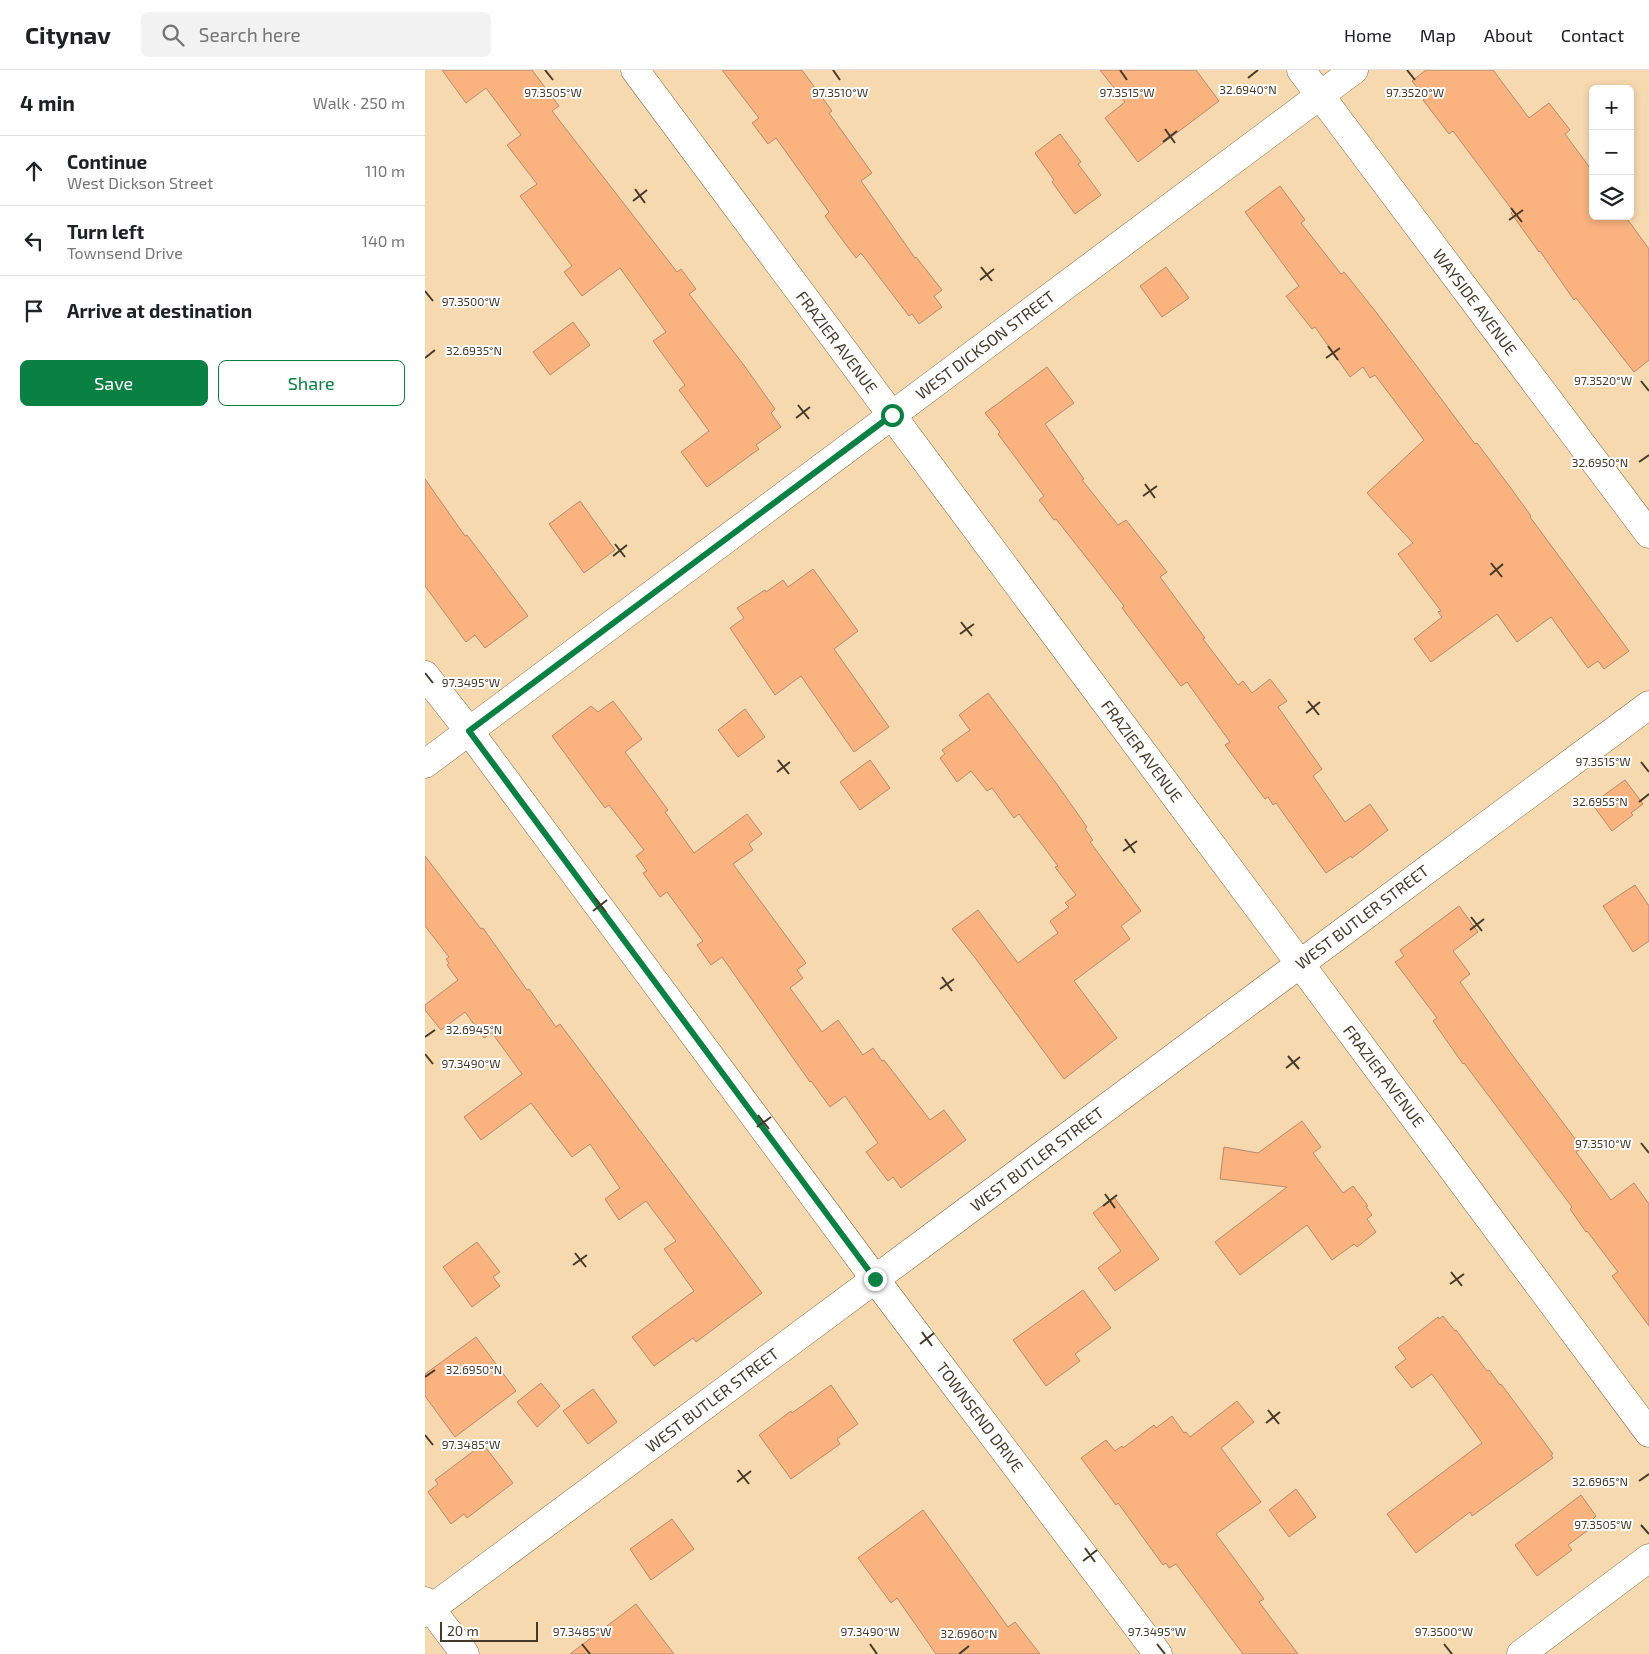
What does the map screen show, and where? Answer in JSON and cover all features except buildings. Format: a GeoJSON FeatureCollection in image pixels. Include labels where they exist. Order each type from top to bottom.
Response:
{"type":"FeatureCollection","features":[{"type":"Feature","properties":{"kind":"street","name":"FRAZIER AVENUE"},"geometry":{"type":"LineString","coordinates":[[635,70],[1649,1433]]}},
{"type":"Feature","properties":{"kind":"street","name":"WAYSIDE AVENUE"},"geometry":{"type":"LineString","coordinates":[[1301,70],[1649,534]]}},
{"type":"Feature","properties":{"kind":"street","name":"WEST DICKSON STREET"},"geometry":{"type":"LineString","coordinates":[[425,764],[1354,70]]}},
{"type":"Feature","properties":{"kind":"street","name":"TOWNSEND DRIVE"},"geometry":{"type":"LineString","coordinates":[[425,675],[469,731],[875,1279],[1158,1654]]}},
{"type":"Feature","properties":{"kind":"street","name":"WEST BUTLER STREET"},"geometry":{"type":"LineString","coordinates":[[427,1608],[875,1279],[1649,704]]}},
{"type":"Feature","properties":{"kind":"street"},"geometry":{"type":"LineString","coordinates":[[1521,1654],[1649,1558]]}},
{"type":"Feature","properties":{"kind":"street"},"geometry":{"type":"LineString","coordinates":[[427,1608],[465,1654]]}},
{"type":"Feature","properties":{"kind":"route"},"geometry":{"type":"LineString","coordinates":[[875,1279],[469,731],[892,415]]}}]}
